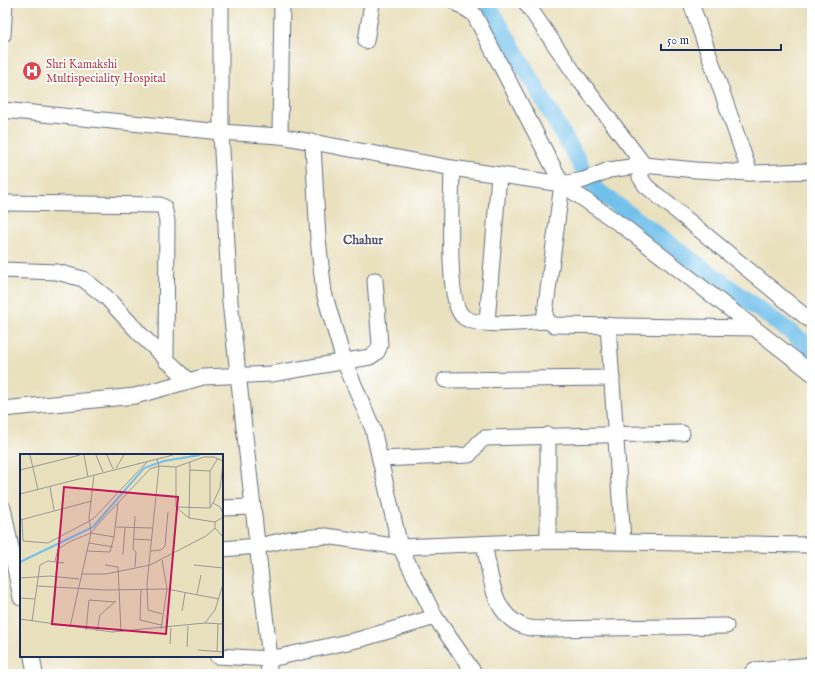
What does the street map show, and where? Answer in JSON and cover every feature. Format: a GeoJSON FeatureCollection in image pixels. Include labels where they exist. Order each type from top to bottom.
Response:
{"type":"FeatureCollection","features":[{"type":"Feature","properties":{"kind":"street"},"geometry":{"type":"LineString","coordinates":[[3,35],[5,3]]}},
{"type":"Feature","properties":{"kind":"street"},"geometry":{"type":"LineString","coordinates":[[221,3],[221,132],[230,302],[270,659],[268,674]]}},
{"type":"Feature","properties":{"kind":"street"},"geometry":{"type":"LineString","coordinates":[[280,136],[282,3]]}},
{"type":"Feature","properties":{"kind":"street"},"geometry":{"type":"LineString","coordinates":[[366,41],[372,3]]}},
{"type":"Feature","properties":{"kind":"street"},"geometry":{"type":"LineString","coordinates":[[456,3],[474,14],[562,184],[627,229],[812,374]]}},
{"type":"Feature","properties":{"kind":"street"},"geometry":{"type":"LineString","coordinates":[[526,3],[575,74],[644,165]]}},
{"type":"Feature","properties":{"kind":"street"},"geometry":{"type":"LineString","coordinates":[[691,3],[750,173]]}},
{"type":"Feature","properties":{"kind":"street"},"geometry":{"type":"LineString","coordinates":[[3,110],[221,132],[280,136],[313,144],[452,168],[562,184],[584,180],[609,170],[644,165],[750,173],[812,171]]}},
{"type":"Feature","properties":{"kind":"street"},"geometry":{"type":"LineString","coordinates":[[313,144],[318,239],[324,292],[344,361],[373,429],[400,547],[436,617],[475,674]]}},
{"type":"Feature","properties":{"kind":"street"},"geometry":{"type":"LineString","coordinates":[[644,165],[640,177],[646,186],[812,322]]}},
{"type":"Feature","properties":{"kind":"street"},"geometry":{"type":"LineString","coordinates":[[452,168],[451,260],[456,307],[464,318],[487,322],[547,321],[554,325],[754,328]]}},
{"type":"Feature","properties":{"kind":"street"},"geometry":{"type":"LineString","coordinates":[[487,322],[499,175]]}},
{"type":"Feature","properties":{"kind":"street"},"geometry":{"type":"LineString","coordinates":[[547,321],[544,313],[562,184]]}},
{"type":"Feature","properties":{"kind":"street"},"geometry":{"type":"LineString","coordinates":[[3,204],[153,205],[164,207],[167,221],[166,361]]}},
{"type":"Feature","properties":{"kind":"street"},"geometry":{"type":"LineString","coordinates":[[3,270],[58,272],[83,279],[106,296],[166,361],[188,380]]}},
{"type":"Feature","properties":{"kind":"street"},"geometry":{"type":"LineString","coordinates":[[3,409],[135,396],[203,376],[271,374],[370,357],[377,352],[380,345],[375,280]]}},
{"type":"Feature","properties":{"kind":"street"},"geometry":{"type":"LineString","coordinates":[[608,325],[623,542]]}},
{"type":"Feature","properties":{"kind":"street"},"geometry":{"type":"LineString","coordinates":[[445,380],[612,378]]}},
{"type":"Feature","properties":{"kind":"street"},"geometry":{"type":"LineString","coordinates":[[380,459],[469,455],[475,449],[478,442],[486,438],[548,435],[682,433]]}},
{"type":"Feature","properties":{"kind":"street"},"geometry":{"type":"LineString","coordinates":[[548,435],[548,541]]}},
{"type":"Feature","properties":{"kind":"street"},"geometry":{"type":"LineString","coordinates":[[223,508],[253,507]]}},
{"type":"Feature","properties":{"kind":"street"},"geometry":{"type":"LineString","coordinates":[[3,508],[20,593]]}},
{"type":"Feature","properties":{"kind":"street"},"geometry":{"type":"LineString","coordinates":[[223,549],[258,546],[290,539],[326,536],[400,547],[548,541],[812,545]]}},
{"type":"Feature","properties":{"kind":"street"},"geometry":{"type":"LineString","coordinates":[[484,544],[497,603],[508,618],[524,627],[551,629],[726,626]]}},
{"type":"Feature","properties":{"kind":"street"},"geometry":{"type":"LineString","coordinates":[[223,656],[270,659],[361,639],[436,617]]}},
{"type":"Feature","properties":{"kind":"street"},"geometry":{"type":"LineString","coordinates":[[32,657],[35,674]]}},
{"type":"Feature","properties":{"kind":"street"},"geometry":{"type":"LineString","coordinates":[[753,673],[812,665]]}},
{"type":"Feature","properties":{"kind":"waterway"},"geometry":{"type":"LineString","coordinates":[[487,3],[594,188],[812,348]]}},
{"type":"Feature","properties":{"kind":"place","name":"Shri Kamakshi Multispeciality Hospital"},"geometry":{"type":"Point","coordinates":[32,71]}},
{"type":"Feature","properties":{"kind":"district","name":"Chahur"},"geometry":{"type":"Point","coordinates":[363,239]}}]}
